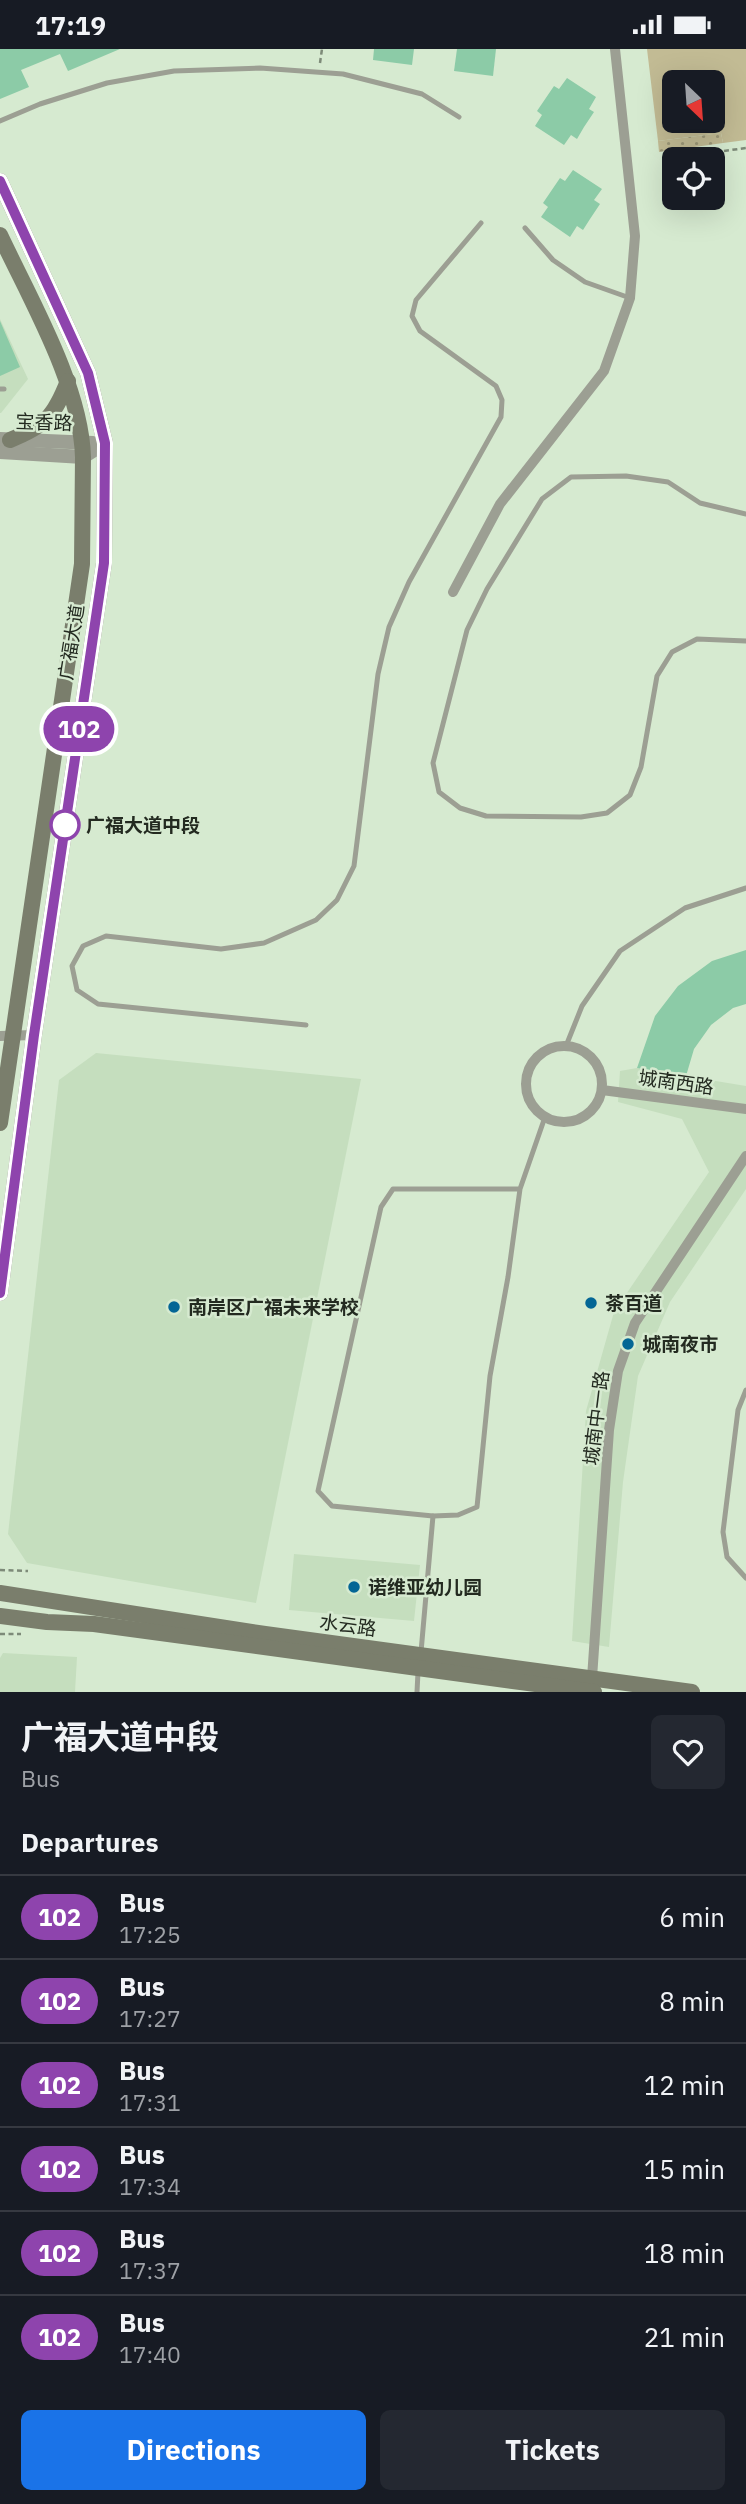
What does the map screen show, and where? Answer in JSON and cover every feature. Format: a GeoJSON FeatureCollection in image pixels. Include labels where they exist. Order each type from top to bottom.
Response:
{"type":"FeatureCollection","features":[{"type":"Feature","properties":{"kind":"main road","name":"广福大道"},"geometry":{"type":"LineString","coordinates":[[0,181],[88,373],[105,443],[104,563],[34,1035],[0,1293]]}},
{"type":"Feature","properties":{"kind":"main road","name":"广福大道"},"geometry":{"type":"LineString","coordinates":[[0,235],[68,381],[83,449],[82,563],[6,1036],[0,1123]]}},
{"type":"Feature","properties":{"kind":"main road"},"geometry":{"type":"LineString","coordinates":[[3,444],[34,430],[48,420],[59,404],[68,381]]}},
{"type":"Feature","properties":{"kind":"main road","name":"水云路"},"geometry":{"type":"LineString","coordinates":[[0,1593],[419,1662]]}},
{"type":"Feature","properties":{"kind":"main road","name":"水云路"},"geometry":{"type":"LineString","coordinates":[[0,1616],[94,1624],[593,1685],[692,1692]]}},
{"type":"Feature","properties":{"kind":"street"},"geometry":{"type":"LineString","coordinates":[[453,592],[500,504],[604,370],[630,297],[635,236],[615,49]]}},
{"type":"Feature","properties":{"kind":"street","name":"宝香路"},"geometry":{"type":"LineString","coordinates":[[3,444],[83,449],[105,443]]}},
{"type":"Feature","properties":{"kind":"street"},"geometry":{"type":"LineString","coordinates":[[6,1036],[34,1035]]}},
{"type":"Feature","properties":{"kind":"street"},"geometry":{"type":"LineString","coordinates":[[566,1046],[590,1055],[602,1077],[602,1090],[591,1111],[580,1119],[556,1122],[544,1117],[528,1099],[527,1073],[542,1053],[553,1047],[566,1046]]}},
{"type":"Feature","properties":{"kind":"street","name":"城南西路"},"geometry":{"type":"LineString","coordinates":[[602,1090],[746,1109]]}},
{"type":"Feature","properties":{"kind":"street","name":"城南中一路"},"geometry":{"type":"LineString","coordinates":[[593,1685],[610,1430],[618,1371],[635,1323],[746,1156]]}},
{"type":"Feature","properties":{"kind":"lane"},"geometry":{"type":"LineString","coordinates":[[0,121],[40,104],[107,83],[174,71],[260,68],[343,74],[422,94],[459,117]]}},
{"type":"Feature","properties":{"kind":"lane"},"geometry":{"type":"LineString","coordinates":[[306,1025],[98,1005],[77,990],[72,966],[83,946],[106,936],[221,949],[264,943],[317,920],[337,900],[354,866],[378,674],[389,627],[409,582],[501,417],[502,400],[496,386],[420,331],[412,316],[416,300],[481,223]]}},
{"type":"Feature","properties":{"kind":"lane"},"geometry":{"type":"LineString","coordinates":[[525,228],[552,260],[585,282],[630,297]]}},
{"type":"Feature","properties":{"kind":"lane"},"geometry":{"type":"LineString","coordinates":[[746,514],[700,503],[668,482],[626,476],[571,477],[542,499],[487,589],[467,630],[433,763],[439,792],[460,808],[486,816],[581,817],[607,813],[630,795],[641,767],[657,676],[672,652],[697,639],[746,641]]}},
{"type":"Feature","properties":{"kind":"lane"},"geometry":{"type":"LineString","coordinates":[[566,1046],[582,1006],[620,951],[685,908],[746,888]]}},
{"type":"Feature","properties":{"kind":"lane"},"geometry":{"type":"LineString","coordinates":[[520,1189],[393,1189],[381,1207],[318,1491],[332,1506],[433,1516],[458,1515],[477,1507],[490,1376],[520,1189],[544,1117]]}},
{"type":"Feature","properties":{"kind":"lane"},"geometry":{"type":"LineString","coordinates":[[746,1390],[738,1410],[723,1532],[727,1557],[746,1578]]}},
{"type":"Feature","properties":{"kind":"lane"},"geometry":{"type":"LineString","coordinates":[[416,1692],[433,1516]]}},
{"type":"Feature","properties":{"kind":"path"},"geometry":{"type":"LineString","coordinates":[[321,49],[321,56]]}},
{"type":"Feature","properties":{"kind":"path"},"geometry":{"type":"LineString","coordinates":[[725,151],[746,148]]}},
{"type":"Feature","properties":{"kind":"path"},"geometry":{"type":"LineString","coordinates":[[0,1570],[28,1571]]}},
{"type":"Feature","properties":{"kind":"path"},"geometry":{"type":"LineString","coordinates":[[0,1634],[29,1635]]}},
{"type":"Feature","properties":{"kind":"shaded area"},"geometry":{"type":"Polygon","coordinates":[[[647,49],[746,49],[746,140],[723,143],[721,133],[658,141],[647,49]]]}},
{"type":"Feature","properties":{"kind":"shaded area"},"geometry":{"type":"Polygon","coordinates":[[[721,133],[723,143],[695,147],[662,147],[662,152],[659,152],[658,141],[721,133]]]}},
{"type":"Feature","properties":{"kind":"shaded area"},"geometry":{"type":"Polygon","coordinates":[[[0,319],[28,379],[1,413],[0,413],[0,319]]]}},
{"type":"Feature","properties":{"kind":"shaded area","name":"南岸区广福未来学校"},"geometry":{"type":"Polygon","coordinates":[[[96,1053],[361,1079],[256,1603],[27,1563],[8,1534],[59,1080],[96,1053]]]}},
{"type":"Feature","properties":{"kind":"shaded area","name":"城南夜市"},"geometry":{"type":"Polygon","coordinates":[[[637,1068],[746,1086],[746,1189],[670,1302],[638,1376],[623,1482],[609,1647],[572,1641],[586,1411],[614,1312],[709,1172],[682,1119],[618,1102],[620,1071],[637,1068]]]}},
{"type":"Feature","properties":{"kind":"shaded area","name":"诺维亚幼儿园"},"geometry":{"type":"Polygon","coordinates":[[[294,1554],[420,1565],[414,1621],[289,1610],[294,1554]]]}},
{"type":"Feature","properties":{"kind":"shaded area"},"geometry":{"type":"Polygon","coordinates":[[[3,1653],[77,1657],[75,1692],[0,1692],[0,1658],[3,1653]]]}},
{"type":"Feature","properties":{"kind":"building"},"geometry":{"type":"Polygon","coordinates":[[[0,49],[120,49],[68,71],[60,54],[21,70],[29,87],[0,99],[0,49]]]}},
{"type":"Feature","properties":{"kind":"building"},"geometry":{"type":"Polygon","coordinates":[[[374,49],[414,49],[412,65],[373,60],[374,49]]]}},
{"type":"Feature","properties":{"kind":"building"},"geometry":{"type":"Polygon","coordinates":[[[457,49],[496,49],[493,76],[454,71],[457,49]]]}},
{"type":"Feature","properties":{"kind":"building"},"geometry":{"type":"Polygon","coordinates":[[[567,78],[596,97],[589,109],[594,112],[577,139],[571,135],[564,145],[535,126],[542,115],[537,111],[554,86],[559,89],[567,78]]]}},
{"type":"Feature","properties":{"kind":"building"},"geometry":{"type":"Polygon","coordinates":[[[573,170],[602,189],[594,200],[600,204],[583,230],[577,226],[570,237],[541,217],[548,207],[543,203],[560,178],[565,181],[573,170]]]}},
{"type":"Feature","properties":{"kind":"building"},"geometry":{"type":"Polygon","coordinates":[[[0,321],[20,367],[0,376],[0,321]]]}},
{"type":"Feature","properties":{"kind":"building"},"geometry":{"type":"Polygon","coordinates":[[[746,950],[746,1004],[733,1008],[711,1025],[694,1049],[686,1076],[637,1068],[655,1016],[678,986],[712,961],[746,950]]]}},
{"type":"Feature","properties":{"kind":"bus line","name":"102"},"geometry":{"type":"LineString","coordinates":[[0,181],[88,373],[105,443],[104,563],[34,1035],[0,1293]]}},
{"type":"Feature","properties":{"kind":"place","name":"广福大道中段"},"geometry":{"type":"Point","coordinates":[65,825]}},
{"type":"Feature","properties":{"kind":"place","name":"茶百道"},"geometry":{"type":"Point","coordinates":[591,1303]}},
{"type":"Feature","properties":{"kind":"place","name":"南岸区广福未来学校"},"geometry":{"type":"Point","coordinates":[174,1307]}},
{"type":"Feature","properties":{"kind":"place","name":"城南夜市"},"geometry":{"type":"Point","coordinates":[628,1344]}},
{"type":"Feature","properties":{"kind":"place","name":"诺维亚幼儿园"},"geometry":{"type":"Point","coordinates":[354,1587]}}]}
